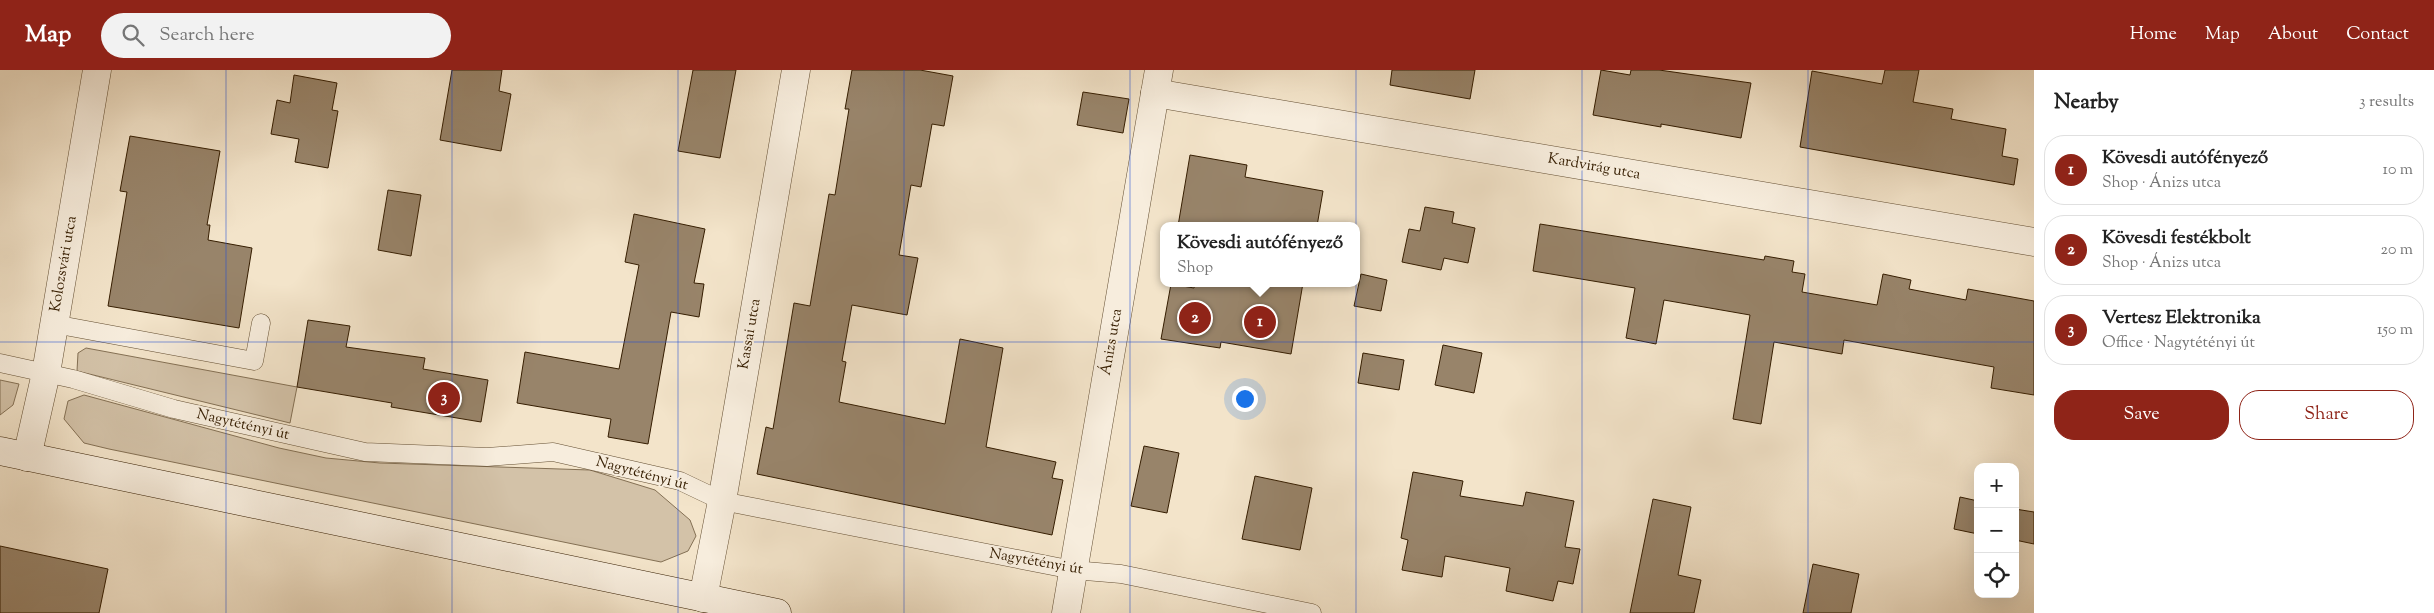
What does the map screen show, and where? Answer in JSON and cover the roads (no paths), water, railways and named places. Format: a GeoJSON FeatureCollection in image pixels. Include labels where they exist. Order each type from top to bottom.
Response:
{"type":"FeatureCollection","features":[{"type":"Feature","properties":{"kind":"street","name":"Kolozsvári utca"},"geometry":{"type":"LineString","coordinates":[[27,457],[46,373],[97,70]]}},
{"type":"Feature","properties":{"kind":"street","name":"Kassai utca"},"geometry":{"type":"LineString","coordinates":[[703,598],[722,501],[796,70]]}},
{"type":"Feature","properties":{"kind":"street","name":"Kardvirág utca"},"geometry":{"type":"LineString","coordinates":[[1157,81],[2034,242]]}},
{"type":"Feature","properties":{"kind":"street","name":"Ánizs utca"},"geometry":{"type":"LineString","coordinates":[[1066,613],[1157,81]]}},
{"type":"Feature","properties":{"kind":"street"},"geometry":{"type":"LineString","coordinates":[[0,452],[777,613]]}},
{"type":"Feature","properties":{"kind":"lane"},"geometry":{"type":"LineString","coordinates":[[54,324],[254,362],[261,323]]}},
{"type":"Feature","properties":{"kind":"lane","name":"Nagytétényi út"},"geometry":{"type":"LineString","coordinates":[[0,363],[46,373],[174,409],[365,452],[487,457],[553,452],[680,481],[722,501],[1073,570],[1121,574],[1312,613]]}},
{"type":"Feature","properties":{"kind":"place","name":"Kövesdi festékbolt"},"geometry":{"type":"Point","coordinates":[1195,318]}},
{"type":"Feature","properties":{"kind":"place","name":"Kövesdi autófényező"},"geometry":{"type":"Point","coordinates":[1260,322]}},
{"type":"Feature","properties":{"kind":"place","name":"Vertesz Elektronika"},"geometry":{"type":"Point","coordinates":[444,398]}}]}
